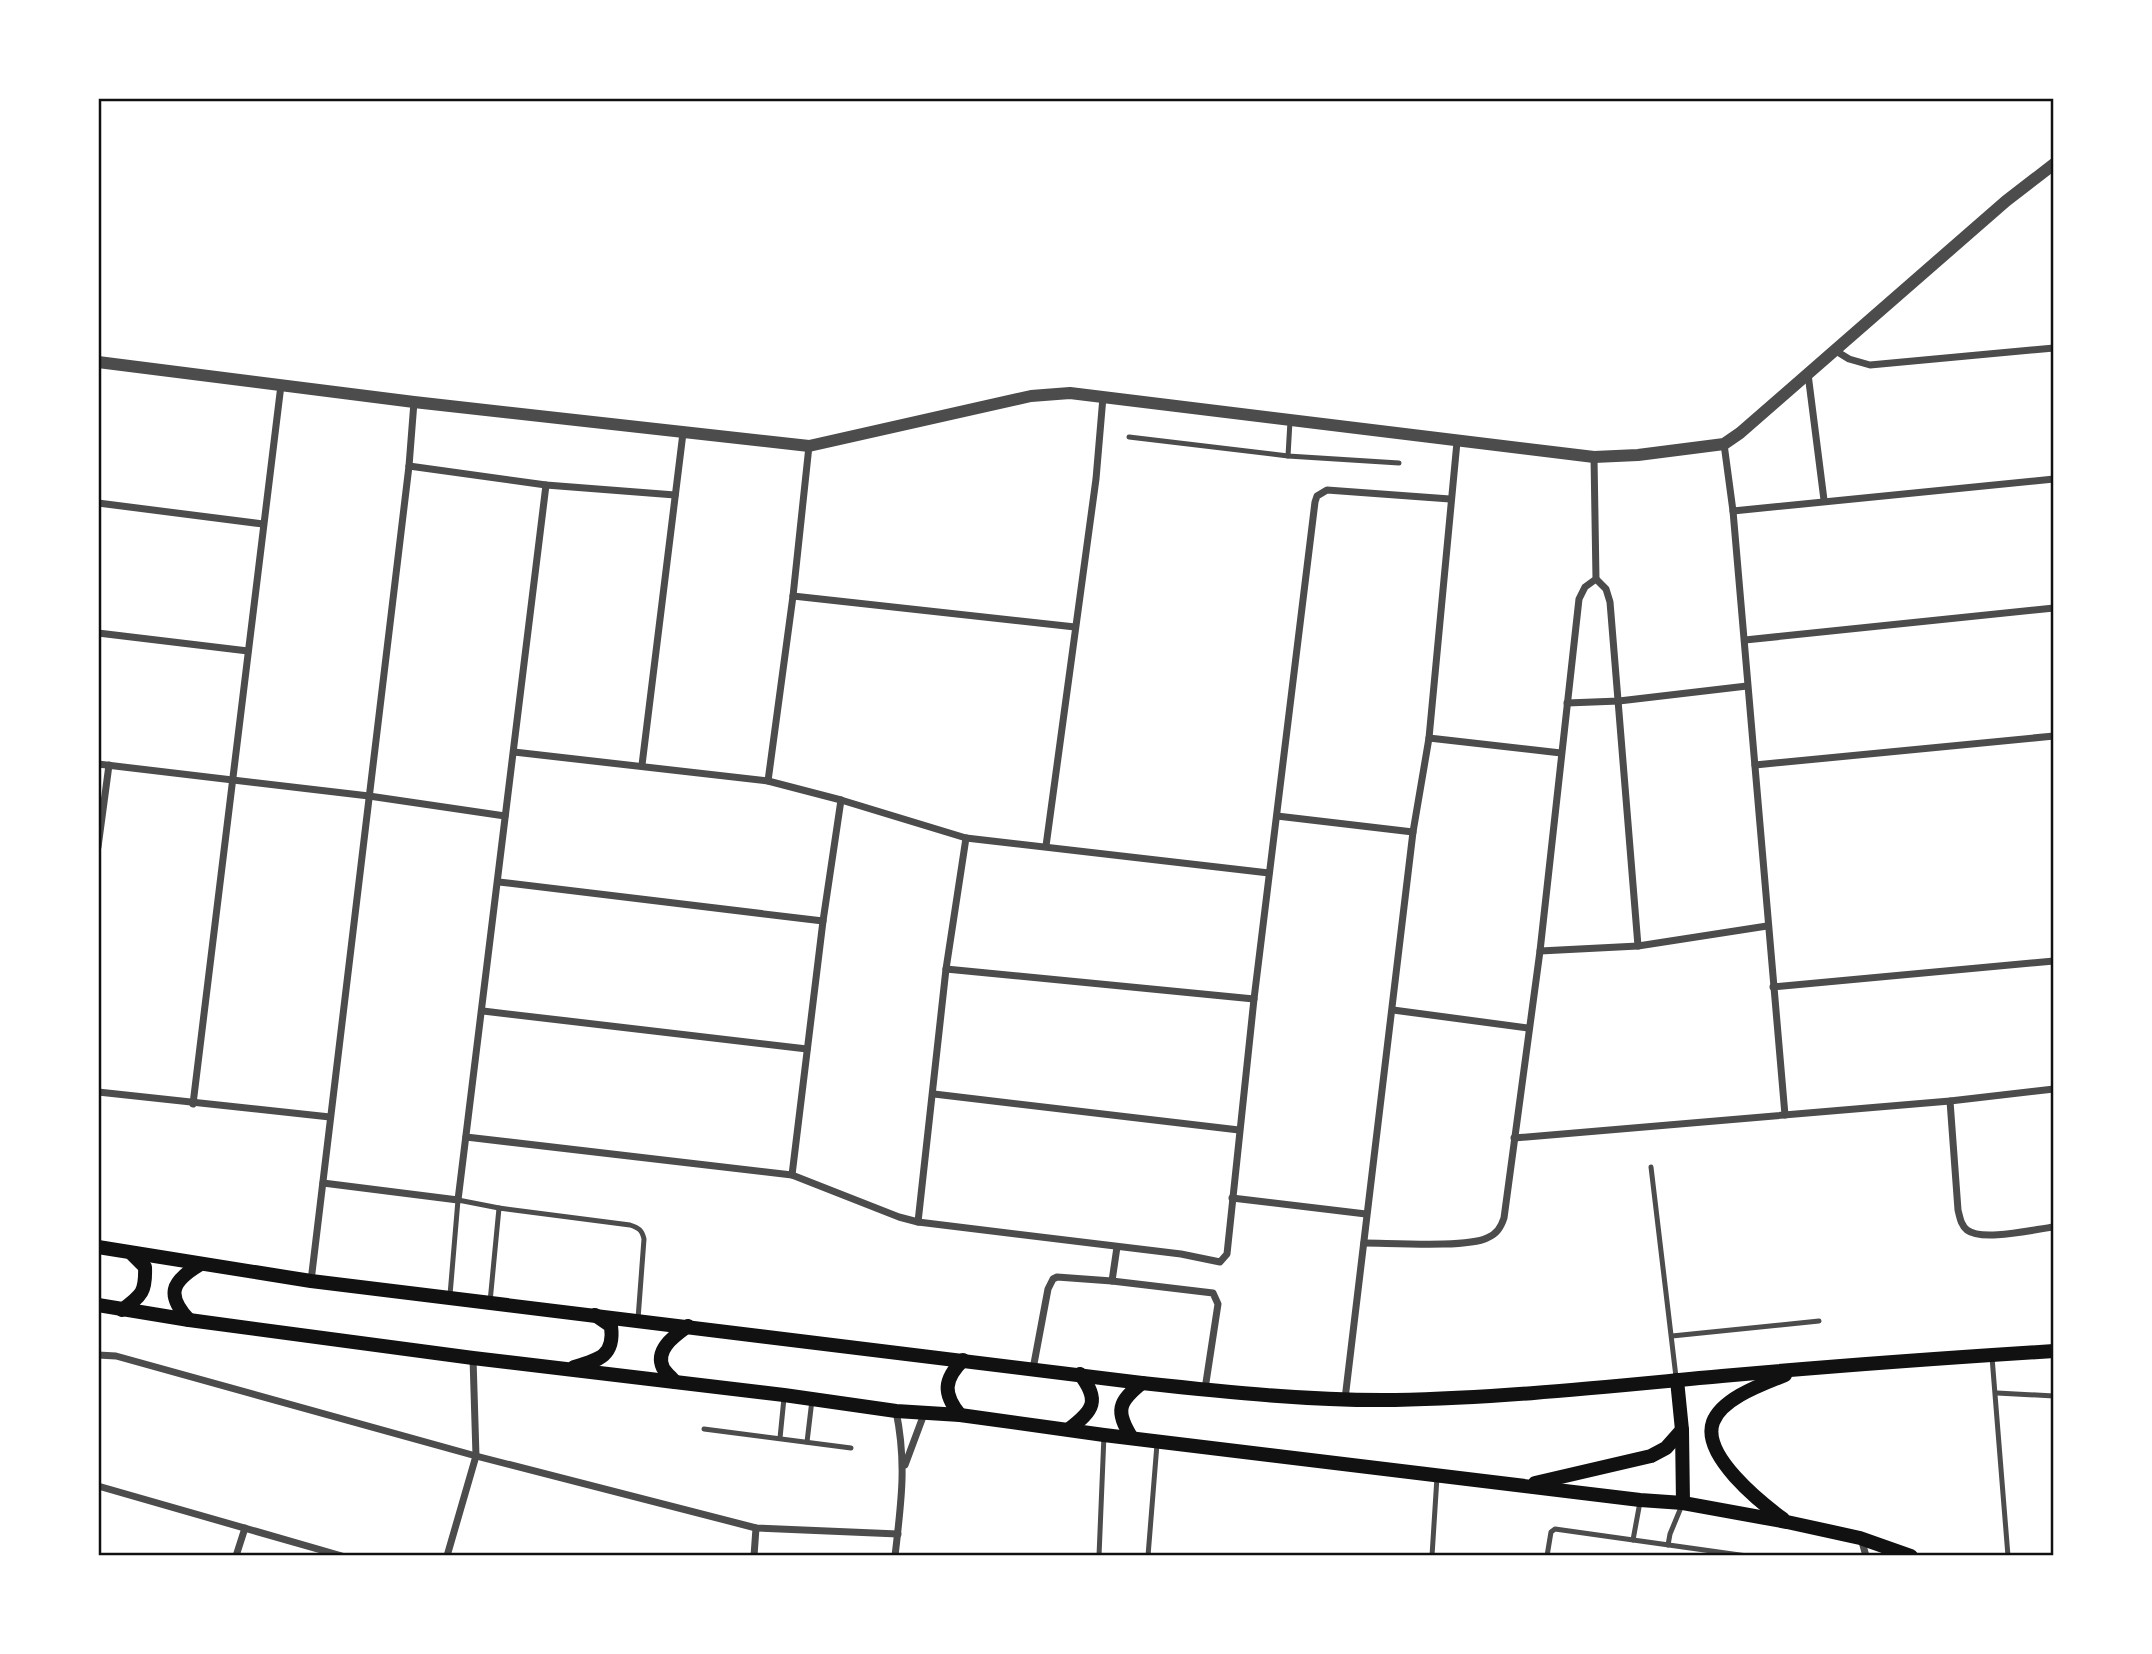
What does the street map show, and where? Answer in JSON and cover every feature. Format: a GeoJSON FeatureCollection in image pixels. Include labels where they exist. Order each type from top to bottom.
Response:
{"type":"FeatureCollection","features":[{"type":"Feature","properties":{"kind":"main road"},"geometry":{"type":"LineString","coordinates":[[98,1247],[311,1281],[638,1319],[1142,1383],[1345,1399],[1464,1396],[2054,1351]]}},
{"type":"Feature","properties":{"kind":"main road"},"geometry":{"type":"LineString","coordinates":[[122,1310],[141,1296],[146,1283],[145,1267],[131,1254]]}},
{"type":"Feature","properties":{"kind":"main road"},"geometry":{"type":"LineString","coordinates":[[189,1320],[175,1305],[175,1290],[181,1276],[199,1265]]}},
{"type":"Feature","properties":{"kind":"main road"},"geometry":{"type":"LineString","coordinates":[[98,1305],[189,1320],[473,1358],[896,1411],[960,1415],[1104,1435],[1683,1503],[1860,1538],[1901,1554]]}},
{"type":"Feature","properties":{"kind":"main road"},"geometry":{"type":"LineString","coordinates":[[566,1369],[595,1361],[608,1352],[613,1340],[611,1326],[593,1314]]}},
{"type":"Feature","properties":{"kind":"main road"},"geometry":{"type":"LineString","coordinates":[[675,1382],[663,1367],[662,1354],[668,1340],[688,1326]]}},
{"type":"Feature","properties":{"kind":"main road"},"geometry":{"type":"LineString","coordinates":[[960,1415],[950,1402],[947,1387],[951,1371],[963,1360]]}},
{"type":"Feature","properties":{"kind":"main road"},"geometry":{"type":"LineString","coordinates":[[1787,1522],[1740,1483],[1717,1452],[1711,1433],[1714,1420],[1721,1410],[1749,1390],[1799,1369]]}},
{"type":"Feature","properties":{"kind":"main road"},"geometry":{"type":"LineString","coordinates":[[1069,1429],[1086,1416],[1092,1404],[1092,1391],[1080,1374]]}},
{"type":"Feature","properties":{"kind":"main road"},"geometry":{"type":"LineString","coordinates":[[1677,1380],[1682,1430],[1683,1503]]}},
{"type":"Feature","properties":{"kind":"main road"},"geometry":{"type":"LineString","coordinates":[[1132,1438],[1121,1420],[1121,1407],[1127,1395],[1142,1383]]}},
{"type":"Feature","properties":{"kind":"main road"},"geometry":{"type":"LineString","coordinates":[[1516,1485],[1541,1482],[1651,1456],[1666,1448],[1682,1430]]}},
{"type":"Feature","properties":{"kind":"street"},"geometry":{"type":"LineString","coordinates":[[98,362],[414,402],[810,446],[1031,396],[1070,393],[1594,457],[1638,455],[1724,444],[1836,351],[2006,201],[2054,164]]}},
{"type":"Feature","properties":{"kind":"street"},"geometry":{"type":"LineString","coordinates":[[1836,351],[1859,363],[1870,365],[2054,348]]}},
{"type":"Feature","properties":{"kind":"street"},"geometry":{"type":"LineString","coordinates":[[1808,374],[1824,500]]}},
{"type":"Feature","properties":{"kind":"street"},"geometry":{"type":"LineString","coordinates":[[193,1104],[235,779],[281,385]]}},
{"type":"Feature","properties":{"kind":"street"},"geometry":{"type":"LineString","coordinates":[[1046,846],[1096,479],[1103,397]]}},
{"type":"Feature","properties":{"kind":"street"},"geometry":{"type":"LineString","coordinates":[[311,1281],[409,466],[414,402]]}},
{"type":"Feature","properties":{"kind":"street"},"geometry":{"type":"LineString","coordinates":[[642,765],[683,433]]}},
{"type":"Feature","properties":{"kind":"street"},"geometry":{"type":"LineString","coordinates":[[1345,1399],[1413,832],[1429,738],[1457,442]]}},
{"type":"Feature","properties":{"kind":"street"},"geometry":{"type":"LineString","coordinates":[[1724,444],[1745,639],[1785,1115]]}},
{"type":"Feature","properties":{"kind":"street"},"geometry":{"type":"LineString","coordinates":[[768,781],[810,446]]}},
{"type":"Feature","properties":{"kind":"street"},"geometry":{"type":"LineString","coordinates":[[1594,457],[1596,579],[1606,589],[1611,602],[1638,946]]}},
{"type":"Feature","properties":{"kind":"street"},"geometry":{"type":"LineString","coordinates":[[409,466],[546,485],[675,495]]}},
{"type":"Feature","properties":{"kind":"street"},"geometry":{"type":"LineString","coordinates":[[1733,511],[2054,479]]}},
{"type":"Feature","properties":{"kind":"street"},"geometry":{"type":"LineString","coordinates":[[323,1183],[458,1200],[546,485]]}},
{"type":"Feature","properties":{"kind":"street"},"geometry":{"type":"LineString","coordinates":[[466,1137],[792,1175],[918,1222],[1220,1262],[1227,1254],[1254,999],[1312,512],[1317,496],[1327,490],[1450,499]]}},
{"type":"Feature","properties":{"kind":"street"},"geometry":{"type":"LineString","coordinates":[[98,503],[263,524]]}},
{"type":"Feature","properties":{"kind":"street"},"geometry":{"type":"LineString","coordinates":[[1364,1243],[1473,1242],[1494,1235],[1504,1218],[1540,951],[1579,598],[1585,587],[1596,579]]}},
{"type":"Feature","properties":{"kind":"street"},"geometry":{"type":"LineString","coordinates":[[793,596],[1075,627]]}},
{"type":"Feature","properties":{"kind":"street"},"geometry":{"type":"LineString","coordinates":[[1745,639],[2054,608]]}},
{"type":"Feature","properties":{"kind":"street"},"geometry":{"type":"LineString","coordinates":[[98,633],[248,652]]}},
{"type":"Feature","properties":{"kind":"street"},"geometry":{"type":"LineString","coordinates":[[1567,703],[1619,701],[1747,686]]}},
{"type":"Feature","properties":{"kind":"street"},"geometry":{"type":"LineString","coordinates":[[1755,765],[2054,736]]}},
{"type":"Feature","properties":{"kind":"street"},"geometry":{"type":"LineString","coordinates":[[1429,738],[1561,753]]}},
{"type":"Feature","properties":{"kind":"street"},"geometry":{"type":"LineString","coordinates":[[514,752],[768,781],[966,838],[1269,873]]}},
{"type":"Feature","properties":{"kind":"street"},"geometry":{"type":"LineString","coordinates":[[98,764],[369,796],[505,816]]}},
{"type":"Feature","properties":{"kind":"street"},"geometry":{"type":"LineString","coordinates":[[98,847],[109,765]]}},
{"type":"Feature","properties":{"kind":"street"},"geometry":{"type":"LineString","coordinates":[[792,1175],[823,921],[841,800]]}},
{"type":"Feature","properties":{"kind":"street"},"geometry":{"type":"LineString","coordinates":[[1276,816],[1413,832]]}},
{"type":"Feature","properties":{"kind":"street"},"geometry":{"type":"LineString","coordinates":[[918,1222],[946,969],[966,838]]}},
{"type":"Feature","properties":{"kind":"street"},"geometry":{"type":"LineString","coordinates":[[499,882],[823,921]]}},
{"type":"Feature","properties":{"kind":"street"},"geometry":{"type":"LineString","coordinates":[[1540,951],[1638,946],[1768,926]]}},
{"type":"Feature","properties":{"kind":"street"},"geometry":{"type":"LineString","coordinates":[[1773,987],[2054,961]]}},
{"type":"Feature","properties":{"kind":"street"},"geometry":{"type":"LineString","coordinates":[[946,969],[1254,999]]}},
{"type":"Feature","properties":{"kind":"street"},"geometry":{"type":"LineString","coordinates":[[1393,1010],[1528,1028]]}},
{"type":"Feature","properties":{"kind":"street"},"geometry":{"type":"LineString","coordinates":[[483,1011],[807,1049]]}},
{"type":"Feature","properties":{"kind":"street"},"geometry":{"type":"LineString","coordinates":[[1514,1138],[1950,1101],[2054,1089]]}},
{"type":"Feature","properties":{"kind":"street"},"geometry":{"type":"LineString","coordinates":[[98,1092],[330,1117]]}},
{"type":"Feature","properties":{"kind":"street"},"geometry":{"type":"LineString","coordinates":[[934,1094],[1239,1130]]}},
{"type":"Feature","properties":{"kind":"street"},"geometry":{"type":"LineString","coordinates":[[1950,1101],[1958,1210],[1967,1229],[1975,1234],[1987,1235],[2054,1227]]}},
{"type":"Feature","properties":{"kind":"street"},"geometry":{"type":"LineString","coordinates":[[1232,1198],[1366,1214]]}},
{"type":"Feature","properties":{"kind":"street"},"geometry":{"type":"LineString","coordinates":[[1112,1280],[1117,1247]]}},
{"type":"Feature","properties":{"kind":"street"},"geometry":{"type":"LineString","coordinates":[[1034,1369],[1048,1289],[1053,1279],[1112,1280],[1213,1293],[1218,1304],[1205,1390]]}},
{"type":"Feature","properties":{"kind":"street"},"geometry":{"type":"LineString","coordinates":[[98,1355],[116,1356],[476,1456],[756,1528],[898,1534]]}},
{"type":"Feature","properties":{"kind":"street"},"geometry":{"type":"LineString","coordinates":[[447,1556],[476,1456],[473,1358]]}},
{"type":"Feature","properties":{"kind":"street"},"geometry":{"type":"LineString","coordinates":[[895,1556],[904,1469],[896,1411]]}},
{"type":"Feature","properties":{"kind":"street"},"geometry":{"type":"LineString","coordinates":[[904,1469],[924,1413]]}},
{"type":"Feature","properties":{"kind":"street"},"geometry":{"type":"LineString","coordinates":[[98,1486],[342,1556]]}},
{"type":"Feature","properties":{"kind":"street"},"geometry":{"type":"LineString","coordinates":[[236,1556],[245,1528]]}},
{"type":"Feature","properties":{"kind":"street"},"geometry":{"type":"LineString","coordinates":[[754,1556],[756,1528]]}},
{"type":"Feature","properties":{"kind":"street"},"geometry":{"type":"LineString","coordinates":[[1860,1538],[1866,1556]]}},
{"type":"Feature","properties":{"kind":"lane"},"geometry":{"type":"LineString","coordinates":[[1287,456],[1291,420]]}},
{"type":"Feature","properties":{"kind":"lane"},"geometry":{"type":"LineString","coordinates":[[1129,437],[1287,456],[1399,463]]}},
{"type":"Feature","properties":{"kind":"lane"},"geometry":{"type":"LineString","coordinates":[[1651,1167],[1677,1380]]}},
{"type":"Feature","properties":{"kind":"lane"},"geometry":{"type":"LineString","coordinates":[[449,1297],[458,1200],[639,1228],[643,1232],[644,1240],[638,1319]]}},
{"type":"Feature","properties":{"kind":"lane"},"geometry":{"type":"LineString","coordinates":[[490,1302],[499,1208]]}},
{"type":"Feature","properties":{"kind":"lane"},"geometry":{"type":"LineString","coordinates":[[1672,1336],[1819,1321]]}},
{"type":"Feature","properties":{"kind":"lane"},"geometry":{"type":"LineString","coordinates":[[1992,1355],[2008,1556]]}},
{"type":"Feature","properties":{"kind":"lane"},"geometry":{"type":"LineString","coordinates":[[1997,1393],[2054,1396]]}},
{"type":"Feature","properties":{"kind":"lane"},"geometry":{"type":"LineString","coordinates":[[780,1438],[784,1395]]}},
{"type":"Feature","properties":{"kind":"lane"},"geometry":{"type":"LineString","coordinates":[[807,1442],[812,1399]]}},
{"type":"Feature","properties":{"kind":"lane"},"geometry":{"type":"LineString","coordinates":[[704,1429],[851,1448]]}},
{"type":"Feature","properties":{"kind":"lane"},"geometry":{"type":"LineString","coordinates":[[1099,1556],[1104,1435]]}},
{"type":"Feature","properties":{"kind":"lane"},"geometry":{"type":"LineString","coordinates":[[1148,1556],[1158,1441]]}},
{"type":"Feature","properties":{"kind":"lane"},"geometry":{"type":"LineString","coordinates":[[1432,1556],[1437,1474]]}},
{"type":"Feature","properties":{"kind":"lane"},"geometry":{"type":"LineString","coordinates":[[1633,1540],[1640,1500]]}},
{"type":"Feature","properties":{"kind":"lane"},"geometry":{"type":"LineString","coordinates":[[1668,1545],[1683,1503]]}},
{"type":"Feature","properties":{"kind":"lane"},"geometry":{"type":"LineString","coordinates":[[1547,1556],[1551,1532],[1555,1529],[1747,1556]]}}]}
